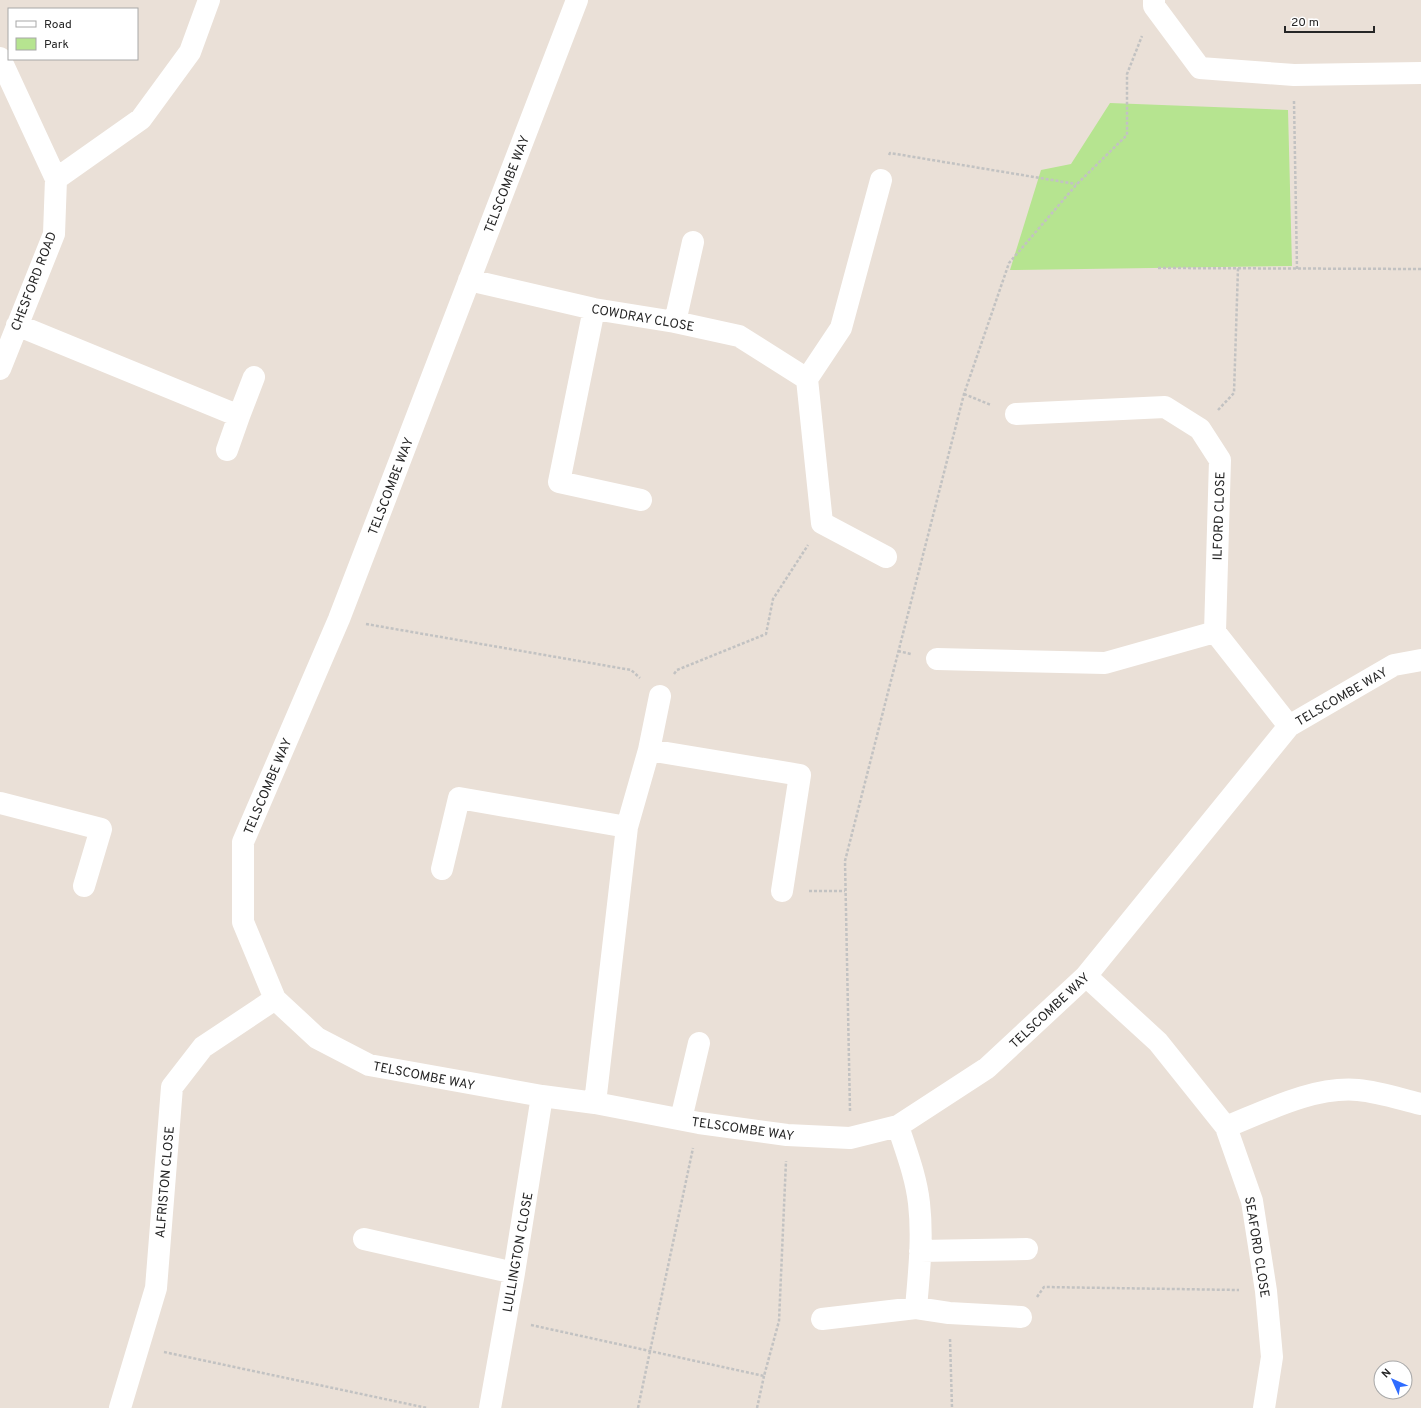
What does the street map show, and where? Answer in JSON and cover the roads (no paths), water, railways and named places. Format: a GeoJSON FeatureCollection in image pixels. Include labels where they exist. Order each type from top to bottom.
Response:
{"type":"FeatureCollection","features":[{"type":"Feature","properties":{"kind":"street"},"geometry":{"type":"LineString","coordinates":[[56,179],[141,119],[190,52],[208,0]]}},
{"type":"Feature","properties":{"kind":"street","name":"TELSCOMBE WAY"},"geometry":{"type":"LineString","coordinates":[[577,0],[339,619],[242,842],[244,922],[275,999],[317,1038],[369,1065],[542,1096],[595,1103],[690,1121],[787,1135],[850,1138],[898,1126],[987,1068],[1086,976],[1289,726],[1394,664],[1421,660]]}},
{"type":"Feature","properties":{"kind":"street"},"geometry":{"type":"LineString","coordinates":[[1154,3],[1200,68],[1294,75],[1421,73]]}},
{"type":"Feature","properties":{"kind":"street","name":"CHESFORD ROAD"},"geometry":{"type":"LineString","coordinates":[[0,58],[56,179],[54,234],[0,369]]}},
{"type":"Feature","properties":{"kind":"street"},"geometry":{"type":"LineString","coordinates":[[881,180],[842,328],[807,379],[822,523],[886,557]]}},
{"type":"Feature","properties":{"kind":"street"},"geometry":{"type":"LineString","coordinates":[[675,322],[693,242]]}},
{"type":"Feature","properties":{"kind":"street","name":"COWDRAY CLOSE"},"geometry":{"type":"LineString","coordinates":[[469,280],[594,309],[675,322],[739,336],[807,379]]}},
{"type":"Feature","properties":{"kind":"street"},"geometry":{"type":"LineString","coordinates":[[594,309],[559,482],[641,500]]}},
{"type":"Feature","properties":{"kind":"street"},"geometry":{"type":"LineString","coordinates":[[17,325],[239,416]]}},
{"type":"Feature","properties":{"kind":"street"},"geometry":{"type":"LineString","coordinates":[[227,450],[254,377]]}},
{"type":"Feature","properties":{"kind":"street","name":"ILFORD CLOSE"},"geometry":{"type":"LineString","coordinates":[[1016,414],[1164,407],[1200,429],[1220,460],[1215,632]]}},
{"type":"Feature","properties":{"kind":"street"},"geometry":{"type":"LineString","coordinates":[[936,659],[1104,663],[1215,632],[1289,726]]}},
{"type":"Feature","properties":{"kind":"street"},"geometry":{"type":"LineString","coordinates":[[595,1103],[626,827],[649,750],[660,696]]}},
{"type":"Feature","properties":{"kind":"street"},"geometry":{"type":"LineString","coordinates":[[649,750],[800,775],[782,891]]}},
{"type":"Feature","properties":{"kind":"street"},"geometry":{"type":"LineString","coordinates":[[442,869],[459,798],[626,827]]}},
{"type":"Feature","properties":{"kind":"street"},"geometry":{"type":"LineString","coordinates":[[0,803],[101,829],[84,886]]}},
{"type":"Feature","properties":{"kind":"street","name":"SEAFORD CLOSE"},"geometry":{"type":"LineString","coordinates":[[1086,976],[1158,1042],[1226,1127],[1252,1201],[1266,1291],[1272,1357],[1264,1408]]}},
{"type":"Feature","properties":{"kind":"street","name":"ALFRISTON CLOSE"},"geometry":{"type":"LineString","coordinates":[[120,1408],[156,1288],[172,1087],[203,1047],[275,999]]}},
{"type":"Feature","properties":{"kind":"street"},"geometry":{"type":"LineString","coordinates":[[690,1121],[699,1042]]}},
{"type":"Feature","properties":{"kind":"street"},"geometry":{"type":"LineString","coordinates":[[1226,1127],[1290,1102],[1326,1091],[1357,1090],[1388,1095],[1421,1104]]}},
{"type":"Feature","properties":{"kind":"street","name":"LULLINGTON CLOSE"},"geometry":{"type":"LineString","coordinates":[[490,1408],[514,1274],[542,1096]]}},
{"type":"Feature","properties":{"kind":"street"},"geometry":{"type":"LineString","coordinates":[[898,1126],[914,1176],[919,1204],[920,1251],[916,1308]]}},
{"type":"Feature","properties":{"kind":"street"},"geometry":{"type":"LineString","coordinates":[[364,1239],[514,1274]]}},
{"type":"Feature","properties":{"kind":"street"},"geometry":{"type":"LineString","coordinates":[[920,1251],[1027,1249]]}},
{"type":"Feature","properties":{"kind":"street"},"geometry":{"type":"LineString","coordinates":[[822,1319],[916,1308],[949,1313],[1021,1317]]}}]}
